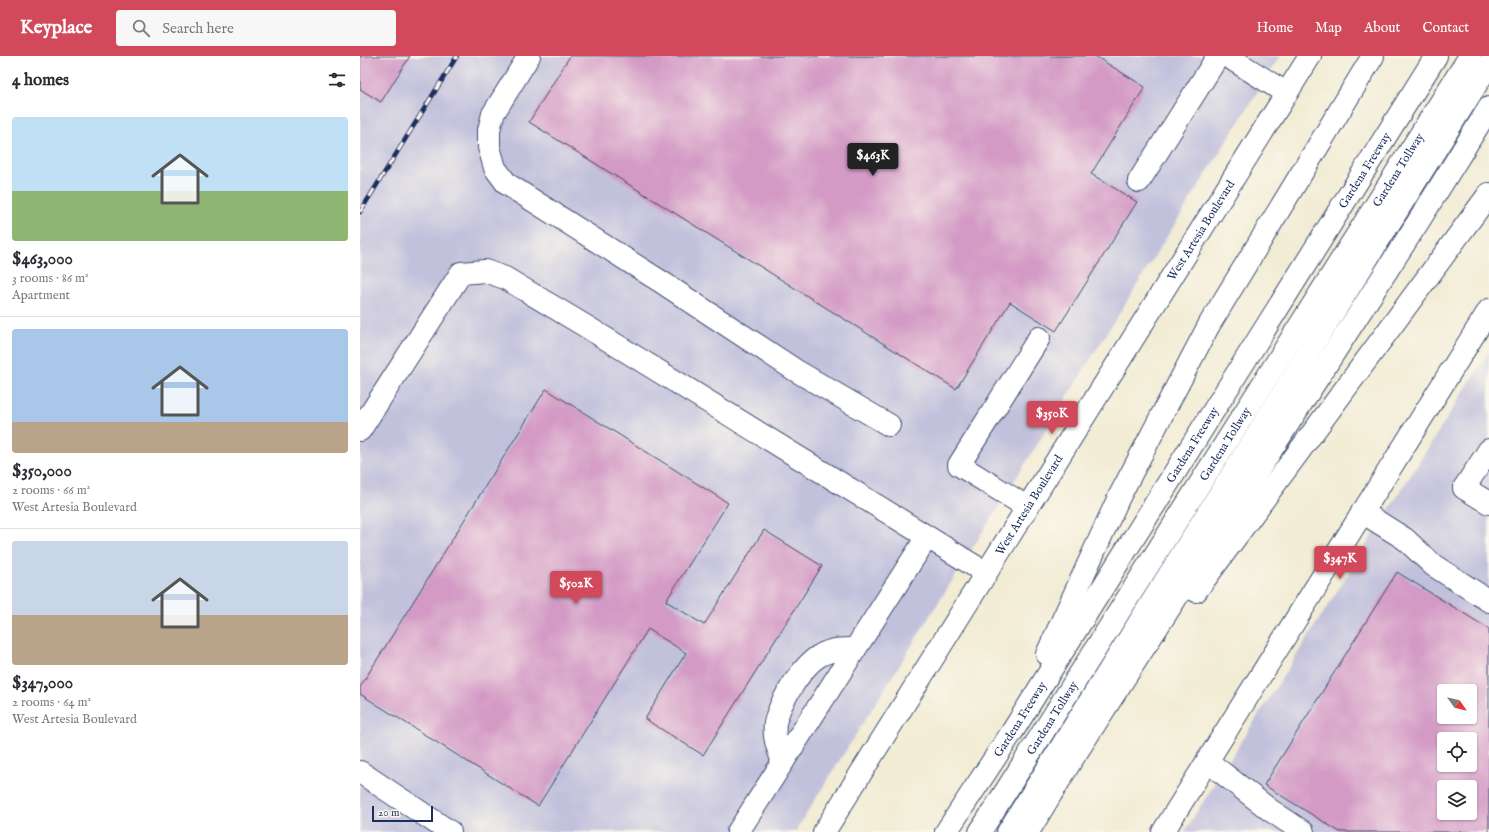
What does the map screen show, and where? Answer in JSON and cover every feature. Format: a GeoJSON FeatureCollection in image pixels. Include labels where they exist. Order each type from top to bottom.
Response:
{"type":"FeatureCollection","features":[{"type":"Feature","properties":{"kind":"main road"},"geometry":{"type":"LineString","coordinates":[[529,56],[493,114],[489,130],[489,147],[495,168],[507,184],[663,283],[795,370],[889,425]]}},
{"type":"Feature","properties":{"kind":"main road"},"geometry":{"type":"LineString","coordinates":[[1139,181],[1218,56]]}},
{"type":"Feature","properties":{"kind":"main road"},"geometry":{"type":"LineString","coordinates":[[1227,56],[1286,93]]}},
{"type":"Feature","properties":{"kind":"main road","name":"West Artesia Boulevard"},"geometry":{"type":"LineString","coordinates":[[824,832],[1310,56]]}},
{"type":"Feature","properties":{"kind":"main road"},"geometry":{"type":"LineString","coordinates":[[1012,732],[1119,496],[1209,325],[1373,56]]}},
{"type":"Feature","properties":{"kind":"main road","name":"Gardena Freeway"},"geometry":{"type":"LineString","coordinates":[[946,832],[1012,732],[1436,56]]}},
{"type":"Feature","properties":{"kind":"main road","name":"Gardena Tollway"},"geometry":{"type":"LineString","coordinates":[[980,832],[1470,56]]}},
{"type":"Feature","properties":{"kind":"main road","name":"Gardena Tollway"},"geometry":{"type":"LineString","coordinates":[[1008,832],[1489,64]]}},
{"type":"Feature","properties":{"kind":"main road"},"geometry":{"type":"LineString","coordinates":[[1028,832],[1070,761],[1420,218],[1489,108]]}},
{"type":"Feature","properties":{"kind":"main road"},"geometry":{"type":"LineString","coordinates":[[1070,761],[1489,194]]}},
{"type":"Feature","properties":{"kind":"main road"},"geometry":{"type":"LineString","coordinates":[[360,430],[461,273],[485,271],[505,278],[587,327],[986,573]]}},
{"type":"Feature","properties":{"kind":"main road"},"geometry":{"type":"LineString","coordinates":[[1168,830],[1207,761],[1489,310]]}},
{"type":"Feature","properties":{"kind":"main road"},"geometry":{"type":"LineString","coordinates":[[1027,507],[959,465],[1038,338]]}},
{"type":"Feature","properties":{"kind":"main road"},"geometry":{"type":"LineString","coordinates":[[1489,450],[1464,488],[1489,502]]}},
{"type":"Feature","properties":{"kind":"main road"},"geometry":{"type":"LineString","coordinates":[[1362,512],[1405,539],[1434,565],[1489,601]]}},
{"type":"Feature","properties":{"kind":"main road"},"geometry":{"type":"LineString","coordinates":[[738,832],[927,537]]}},
{"type":"Feature","properties":{"kind":"main road"},"geometry":{"type":"LineString","coordinates":[[783,762],[776,743],[775,723],[784,699],[798,677],[809,664],[820,655],[835,650],[854,649]]}},
{"type":"Feature","properties":{"kind":"main road"},"geometry":{"type":"LineString","coordinates":[[1207,761],[1270,810],[1303,832]]}},
{"type":"Feature","properties":{"kind":"main road"},"geometry":{"type":"LineString","coordinates":[[360,772],[450,832]]}},
{"type":"Feature","properties":{"kind":"shaded area"},"geometry":{"type":"Polygon","coordinates":[[[360,56],[1280,56],[795,832],[360,832],[360,56]]]}},
{"type":"Feature","properties":{"kind":"shaded area"},"geometry":{"type":"Polygon","coordinates":[[[1489,352],[1489,832],[1184,832],[1489,352]]]}},
{"type":"Feature","properties":{"kind":"building"},"geometry":{"type":"Polygon","coordinates":[[[360,56],[410,56],[381,102],[360,89],[360,56]]]}},
{"type":"Feature","properties":{"kind":"building"},"geometry":{"type":"Polygon","coordinates":[[[570,56],[1095,56],[1145,87],[1091,174],[1137,202],[1056,331],[1010,302],[956,389],[529,122],[570,56]]]}},
{"type":"Feature","properties":{"kind":"building"},"geometry":{"type":"Polygon","coordinates":[[[546,389],[728,503],[666,601],[704,625],[764,530],[822,566],[703,755],[645,719],[686,653],[648,629],[538,806],[360,694],[360,687],[546,389]]]}},
{"type":"Feature","properties":{"kind":"building"},"geometry":{"type":"Polygon","coordinates":[[[1397,572],[1489,629],[1489,832],[1340,832],[1264,785],[1397,572]]]}},
{"type":"Feature","properties":{"kind":"railway"},"geometry":{"type":"LineString","coordinates":[[360,212],[457,56]]}}]}
